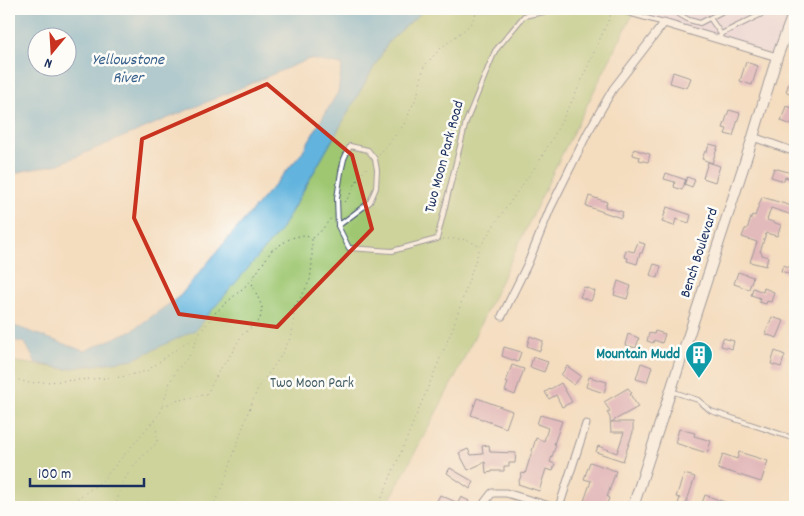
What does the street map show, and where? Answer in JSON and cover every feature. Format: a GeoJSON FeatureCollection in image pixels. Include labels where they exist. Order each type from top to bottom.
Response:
{"type":"FeatureCollection","features":[{"type":"Feature","properties":{"kind":"main road","name":"Bench Boulevard"},"geometry":{"type":"LineString","coordinates":[[634,507],[777,57],[795,9]]}},
{"type":"Feature","properties":{"kind":"street"},"geometry":{"type":"LineString","coordinates":[[502,316],[528,263],[550,209],[588,132],[613,89],[664,23],[720,36],[777,57]]}},
{"type":"Feature","properties":{"kind":"street"},"geometry":{"type":"LineString","coordinates":[[753,137],[795,152]]}},
{"type":"Feature","properties":{"kind":"street"},"geometry":{"type":"LineString","coordinates":[[559,507],[586,424]]}},
{"type":"Feature","properties":{"kind":"street"},"geometry":{"type":"LineString","coordinates":[[483,507],[492,493],[506,492],[553,507]]}},
{"type":"Feature","properties":{"kind":"lane","name":"Two Moon Park Road"},"geometry":{"type":"LineString","coordinates":[[438,239],[466,122],[496,51],[524,16],[558,9]]}},
{"type":"Feature","properties":{"kind":"lane"},"geometry":{"type":"LineString","coordinates":[[614,9],[664,23]]}},
{"type":"Feature","properties":{"kind":"lane"},"geometry":{"type":"LineString","coordinates":[[670,9],[689,20],[700,23],[728,9]]}},
{"type":"Feature","properties":{"kind":"lane"},"geometry":{"type":"LineString","coordinates":[[710,18],[720,36],[772,9]]}},
{"type":"Feature","properties":{"kind":"lane"},"geometry":{"type":"LineString","coordinates":[[338,226],[370,202],[376,188],[377,170],[375,159],[368,150],[350,146],[344,159],[337,198],[338,226],[349,248],[392,251],[438,239]]}},
{"type":"Feature","properties":{"kind":"lane"},"geometry":{"type":"LineString","coordinates":[[671,391],[698,400],[710,412],[795,439]]}},
{"type":"Feature","properties":{"kind":"path"},"geometry":{"type":"LineString","coordinates":[[312,238],[320,232],[348,198],[358,177],[403,126],[418,97],[424,66],[441,48],[470,25],[478,9]]}},
{"type":"Feature","properties":{"kind":"path"},"geometry":{"type":"LineString","coordinates":[[378,507],[452,330],[480,247],[540,160],[553,137],[575,95],[614,9]]}},
{"type":"Feature","properties":{"kind":"path"},"geometry":{"type":"LineString","coordinates":[[65,507],[101,482],[156,418],[160,413],[170,382],[177,370],[191,354],[199,334],[215,313],[251,281],[272,250],[291,238],[304,235],[312,238]]}},
{"type":"Feature","properties":{"kind":"path"},"geometry":{"type":"LineString","coordinates":[[212,507],[224,483],[258,388],[279,359],[292,335],[295,305],[310,280],[312,238]]}},
{"type":"Feature","properties":{"kind":"path"},"geometry":{"type":"LineString","coordinates":[[438,239],[462,238],[471,240],[480,247]]}},
{"type":"Feature","properties":{"kind":"path"},"geometry":{"type":"LineString","coordinates":[[162,406],[207,394],[242,334],[260,320],[262,307],[251,281]]}},
{"type":"Feature","properties":{"kind":"path"},"geometry":{"type":"LineString","coordinates":[[9,377],[29,383],[121,377],[147,371],[199,334]]}},
{"type":"Feature","properties":{"kind":"path"},"geometry":{"type":"LineString","coordinates":[[115,507],[121,487],[128,473],[136,461],[157,443],[156,418]]}},
{"type":"Feature","properties":{"kind":"highlighted area"},"geometry":{"type":"Polygon","coordinates":[[[267,84],[352,155],[372,229],[277,327],[179,314],[134,218],[142,139],[267,84]]]}},
{"type":"Feature","properties":{"kind":"shaded area"},"geometry":{"type":"Polygon","coordinates":[[[634,9],[795,9],[777,57],[633,14],[634,9]]]}},
{"type":"Feature","properties":{"kind":"green space","name":"Two Moon Park"},"geometry":{"type":"Polygon","coordinates":[[[425,9],[634,9],[455,377],[386,507],[9,507],[9,361],[66,369],[133,359],[280,231],[389,41],[425,9]]]}},
{"type":"Feature","properties":{"kind":"water","name":"Yellowstone River"},"geometry":{"type":"Polygon","coordinates":[[[9,9],[425,9],[389,41],[280,231],[195,330],[134,359],[66,369],[36,363],[25,343],[9,339],[9,324],[84,351],[133,330],[180,296],[301,154],[338,92],[342,65],[309,59],[59,164],[23,171],[9,176],[9,9]]]}},
{"type":"Feature","properties":{"kind":"building"},"geometry":{"type":"Polygon","coordinates":[[[746,62],[758,66],[752,85],[740,81],[746,62]]]}},
{"type":"Feature","properties":{"kind":"building"},"geometry":{"type":"Polygon","coordinates":[[[673,72],[691,78],[687,88],[670,83],[673,72]]]}},
{"type":"Feature","properties":{"kind":"building"},"geometry":{"type":"Polygon","coordinates":[[[790,79],[795,80],[795,95],[786,92],[790,79]]]}},
{"type":"Feature","properties":{"kind":"building"},"geometry":{"type":"Polygon","coordinates":[[[786,106],[795,109],[795,126],[781,121],[786,106]]]}},
{"type":"Feature","properties":{"kind":"building"},"geometry":{"type":"Polygon","coordinates":[[[729,110],[740,113],[733,136],[725,134],[727,129],[723,128],[729,110]]]}},
{"type":"Feature","properties":{"kind":"building"},"geometry":{"type":"Polygon","coordinates":[[[709,144],[718,146],[712,163],[702,159],[705,151],[707,152],[709,144]]]}},
{"type":"Feature","properties":{"kind":"building"},"geometry":{"type":"Polygon","coordinates":[[[634,149],[650,154],[648,162],[639,160],[640,157],[633,155],[634,149]]]}},
{"type":"Feature","properties":{"kind":"building"},"geometry":{"type":"Polygon","coordinates":[[[708,162],[720,166],[715,182],[703,178],[708,162]]]}},
{"type":"Feature","properties":{"kind":"building"},"geometry":{"type":"Polygon","coordinates":[[[774,168],[795,174],[795,180],[785,177],[784,181],[771,177],[774,168]]]}},
{"type":"Feature","properties":{"kind":"building"},"geometry":{"type":"Polygon","coordinates":[[[666,173],[686,180],[682,190],[674,187],[675,182],[664,179],[666,173]]]}},
{"type":"Feature","properties":{"kind":"building"},"geometry":{"type":"Polygon","coordinates":[[[687,177],[695,180],[692,187],[684,184],[687,177]]]}},
{"type":"Feature","properties":{"kind":"building"},"geometry":{"type":"Polygon","coordinates":[[[589,196],[607,202],[605,207],[623,212],[621,218],[586,206],[589,196]]]}},
{"type":"Feature","properties":{"kind":"building"},"geometry":{"type":"Polygon","coordinates":[[[762,197],[795,207],[795,216],[771,208],[767,220],[781,225],[777,236],[766,233],[760,252],[768,257],[766,266],[750,262],[757,242],[742,237],[752,215],[755,216],[762,197]]]}},
{"type":"Feature","properties":{"kind":"building"},"geometry":{"type":"Polygon","coordinates":[[[667,207],[691,215],[689,223],[676,219],[674,226],[662,222],[667,207]]]}},
{"type":"Feature","properties":{"kind":"building"},"geometry":{"type":"Polygon","coordinates":[[[638,242],[645,244],[637,264],[627,261],[628,258],[624,257],[626,250],[634,252],[638,242]]]}},
{"type":"Feature","properties":{"kind":"building"},"geometry":{"type":"Polygon","coordinates":[[[654,264],[661,266],[658,278],[650,275],[654,264]]]}},
{"type":"Feature","properties":{"kind":"building"},"geometry":{"type":"Polygon","coordinates":[[[783,265],[795,269],[795,276],[781,271],[783,265]]]}},
{"type":"Feature","properties":{"kind":"building"},"geometry":{"type":"Polygon","coordinates":[[[738,272],[753,277],[749,289],[734,284],[738,272]]]}},
{"type":"Feature","properties":{"kind":"building"},"geometry":{"type":"Polygon","coordinates":[[[618,281],[631,286],[627,299],[614,295],[618,281]]]}},
{"type":"Feature","properties":{"kind":"building"},"geometry":{"type":"Polygon","coordinates":[[[584,287],[595,291],[591,301],[580,297],[584,287]]]}},
{"type":"Feature","properties":{"kind":"building"},"geometry":{"type":"Polygon","coordinates":[[[753,288],[763,292],[764,288],[774,292],[771,302],[767,301],[766,304],[759,302],[760,298],[751,295],[753,288]]]}},
{"type":"Feature","properties":{"kind":"building"},"geometry":{"type":"Polygon","coordinates":[[[772,317],[784,321],[777,338],[765,334],[772,317]]]}},
{"type":"Feature","properties":{"kind":"building"},"geometry":{"type":"Polygon","coordinates":[[[655,331],[665,334],[662,343],[654,340],[653,343],[647,341],[649,333],[654,334],[655,331]]]}},
{"type":"Feature","properties":{"kind":"building"},"geometry":{"type":"Polygon","coordinates":[[[628,334],[639,338],[636,348],[625,345],[628,334]]]}},
{"type":"Feature","properties":{"kind":"building"},"geometry":{"type":"Polygon","coordinates":[[[530,336],[543,341],[540,351],[527,346],[530,336]]]}},
{"type":"Feature","properties":{"kind":"building"},"geometry":{"type":"Polygon","coordinates":[[[723,338],[734,341],[732,349],[721,346],[723,338]]]}},
{"type":"Feature","properties":{"kind":"building"},"geometry":{"type":"Polygon","coordinates":[[[504,347],[521,352],[518,362],[502,356],[504,347]]]}},
{"type":"Feature","properties":{"kind":"building"},"geometry":{"type":"Polygon","coordinates":[[[775,351],[785,355],[781,367],[771,364],[775,351]]]}},
{"type":"Feature","properties":{"kind":"building"},"geometry":{"type":"Polygon","coordinates":[[[533,357],[548,362],[544,372],[530,367],[533,357]]]}},
{"type":"Feature","properties":{"kind":"building"},"geometry":{"type":"Polygon","coordinates":[[[641,363],[652,367],[647,382],[636,379],[641,363]]]}},
{"type":"Feature","properties":{"kind":"building"},"geometry":{"type":"Polygon","coordinates":[[[512,365],[524,369],[515,395],[505,391],[512,365]]]}},
{"type":"Feature","properties":{"kind":"building"},"geometry":{"type":"Polygon","coordinates":[[[567,366],[581,376],[574,385],[561,375],[567,366]]]}},
{"type":"Feature","properties":{"kind":"building"},"geometry":{"type":"Polygon","coordinates":[[[589,377],[607,382],[604,393],[586,387],[589,377]]]}},
{"type":"Feature","properties":{"kind":"building"},"geometry":{"type":"Polygon","coordinates":[[[561,383],[572,402],[562,407],[556,395],[549,399],[545,392],[561,383]]]}},
{"type":"Feature","properties":{"kind":"building"},"geometry":{"type":"Polygon","coordinates":[[[628,388],[638,407],[611,422],[633,422],[633,432],[623,461],[596,452],[598,446],[617,453],[624,432],[611,432],[610,418],[607,412],[610,411],[604,402],[628,388]]]}},
{"type":"Feature","properties":{"kind":"building"},"geometry":{"type":"Polygon","coordinates":[[[477,398],[512,411],[506,428],[471,415],[477,398]]]}},
{"type":"Feature","properties":{"kind":"building"},"geometry":{"type":"Polygon","coordinates":[[[540,415],[562,421],[550,462],[555,464],[553,471],[546,469],[539,491],[518,484],[522,473],[525,474],[536,438],[544,441],[548,428],[537,424],[540,415]]]}},
{"type":"Feature","properties":{"kind":"building"},"geometry":{"type":"Polygon","coordinates":[[[679,429],[695,433],[694,436],[711,441],[707,453],[675,443],[679,429]]]}},
{"type":"Feature","properties":{"kind":"building"},"geometry":{"type":"Polygon","coordinates":[[[489,445],[490,452],[516,453],[515,463],[509,463],[509,466],[504,466],[504,471],[486,473],[485,462],[468,470],[459,453],[468,449],[471,455],[483,454],[482,446],[489,445]]]}},
{"type":"Feature","properties":{"kind":"building"},"geometry":{"type":"Polygon","coordinates":[[[739,452],[768,461],[761,482],[718,469],[723,454],[737,459],[739,452]]]}},
{"type":"Feature","properties":{"kind":"building"},"geometry":{"type":"Polygon","coordinates":[[[590,462],[616,471],[607,497],[609,498],[606,507],[584,501],[591,481],[584,479],[590,462]]]}},
{"type":"Feature","properties":{"kind":"building"},"geometry":{"type":"Polygon","coordinates":[[[450,468],[474,482],[470,489],[447,473],[450,468]]]}},
{"type":"Feature","properties":{"kind":"building"},"geometry":{"type":"Polygon","coordinates":[[[684,474],[695,477],[685,507],[677,507],[680,498],[676,497],[684,474]]]}},
{"type":"Feature","properties":{"kind":"building"},"geometry":{"type":"Polygon","coordinates":[[[440,495],[458,503],[461,497],[469,501],[466,507],[452,507],[437,501],[440,495]]]}},
{"type":"Feature","properties":{"kind":"building"},"geometry":{"type":"Polygon","coordinates":[[[705,495],[736,506],[715,507],[702,503],[705,495]]]}},
{"type":"Feature","properties":{"kind":"place","name":"Mountain Mudd"},"geometry":{"type":"Point","coordinates":[699,379]}}]}
